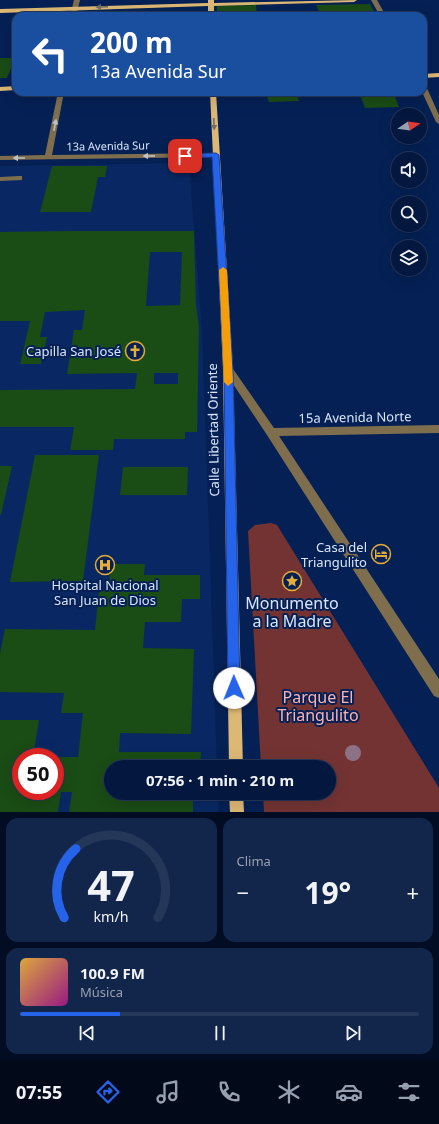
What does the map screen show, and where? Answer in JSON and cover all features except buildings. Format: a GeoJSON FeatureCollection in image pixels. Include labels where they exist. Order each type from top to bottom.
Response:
{"type":"FeatureCollection","features":[{"type":"Feature","properties":{"kind":"main road"},"geometry":{"type":"LineString","coordinates":[[0,11],[211,2],[354,0]]}},
{"type":"Feature","properties":{"kind":"main road"},"geometry":{"type":"LineString","coordinates":[[427,76],[439,75]]}},
{"type":"Feature","properties":{"kind":"main road"},"geometry":{"type":"LineString","coordinates":[[0,89],[12,88]]}},
{"type":"Feature","properties":{"kind":"main road","name":"Calle Libertad Oriente"},"geometry":{"type":"LineString","coordinates":[[213,96],[228,370],[236,760]]}},
{"type":"Feature","properties":{"kind":"main road"},"geometry":{"type":"LineString","coordinates":[[236,800],[237,812]]}},
{"type":"Feature","properties":{"kind":"street"},"geometry":{"type":"LineString","coordinates":[[74,12],[77,0]]}},
{"type":"Feature","properties":{"kind":"street"},"geometry":{"type":"LineString","coordinates":[[374,0],[381,12]]}},
{"type":"Feature","properties":{"kind":"street"},"geometry":{"type":"LineString","coordinates":[[427,95],[439,122]]}},
{"type":"Feature","properties":{"kind":"street"},"geometry":{"type":"LineString","coordinates":[[48,158],[60,96]]}},
{"type":"Feature","properties":{"kind":"street","name":"13a Avenida Sur"},"geometry":{"type":"LineString","coordinates":[[0,158],[216,155]]}},
{"type":"Feature","properties":{"kind":"street"},"geometry":{"type":"LineString","coordinates":[[0,179],[20,178]]}},
{"type":"Feature","properties":{"kind":"street"},"geometry":{"type":"LineString","coordinates":[[228,370],[271,432],[439,691]]}},
{"type":"Feature","properties":{"kind":"street","name":"15a Avenida Norte"},"geometry":{"type":"LineString","coordinates":[[271,432],[439,429]]}},
{"type":"Feature","properties":{"kind":"shaded area","name":"Hospital Nacional San Juan de Dios"},"geometry":{"type":"Polygon","coordinates":[[[189,163],[202,330],[217,760],[104,760],[104,800],[218,800],[219,812],[0,812],[0,166],[189,163]]]}},
{"type":"Feature","properties":{"kind":"green space","name":"Parque El Triangulito"},"geometry":{"type":"Polygon","coordinates":[[[271,523],[277,525],[439,788],[439,812],[264,812],[263,800],[336,800],[336,760],[261,760],[248,531],[255,525],[271,523]]]}},
{"type":"Feature","properties":{"kind":"slow traffic"},"geometry":{"type":"LineString","coordinates":[[223,270],[228,382]]}},
{"type":"Feature","properties":{"kind":"place","name":"Capilla San José"},"geometry":{"type":"Point","coordinates":[135,351]}},
{"type":"Feature","properties":{"kind":"place","name":"Casa del Triangulito"},"geometry":{"type":"Point","coordinates":[381,554]}},
{"type":"Feature","properties":{"kind":"place","name":"Hospital Nacional San Juan de Dios"},"geometry":{"type":"Point","coordinates":[105,565]}},
{"type":"Feature","properties":{"kind":"place","name":"Monumento a la Madre"},"geometry":{"type":"Point","coordinates":[292,581]}},
{"type":"Feature","properties":{"kind":"route"},"geometry":{"type":"LineString","coordinates":[[185,156],[216,155],[228,370],[234,688]]}}]}
